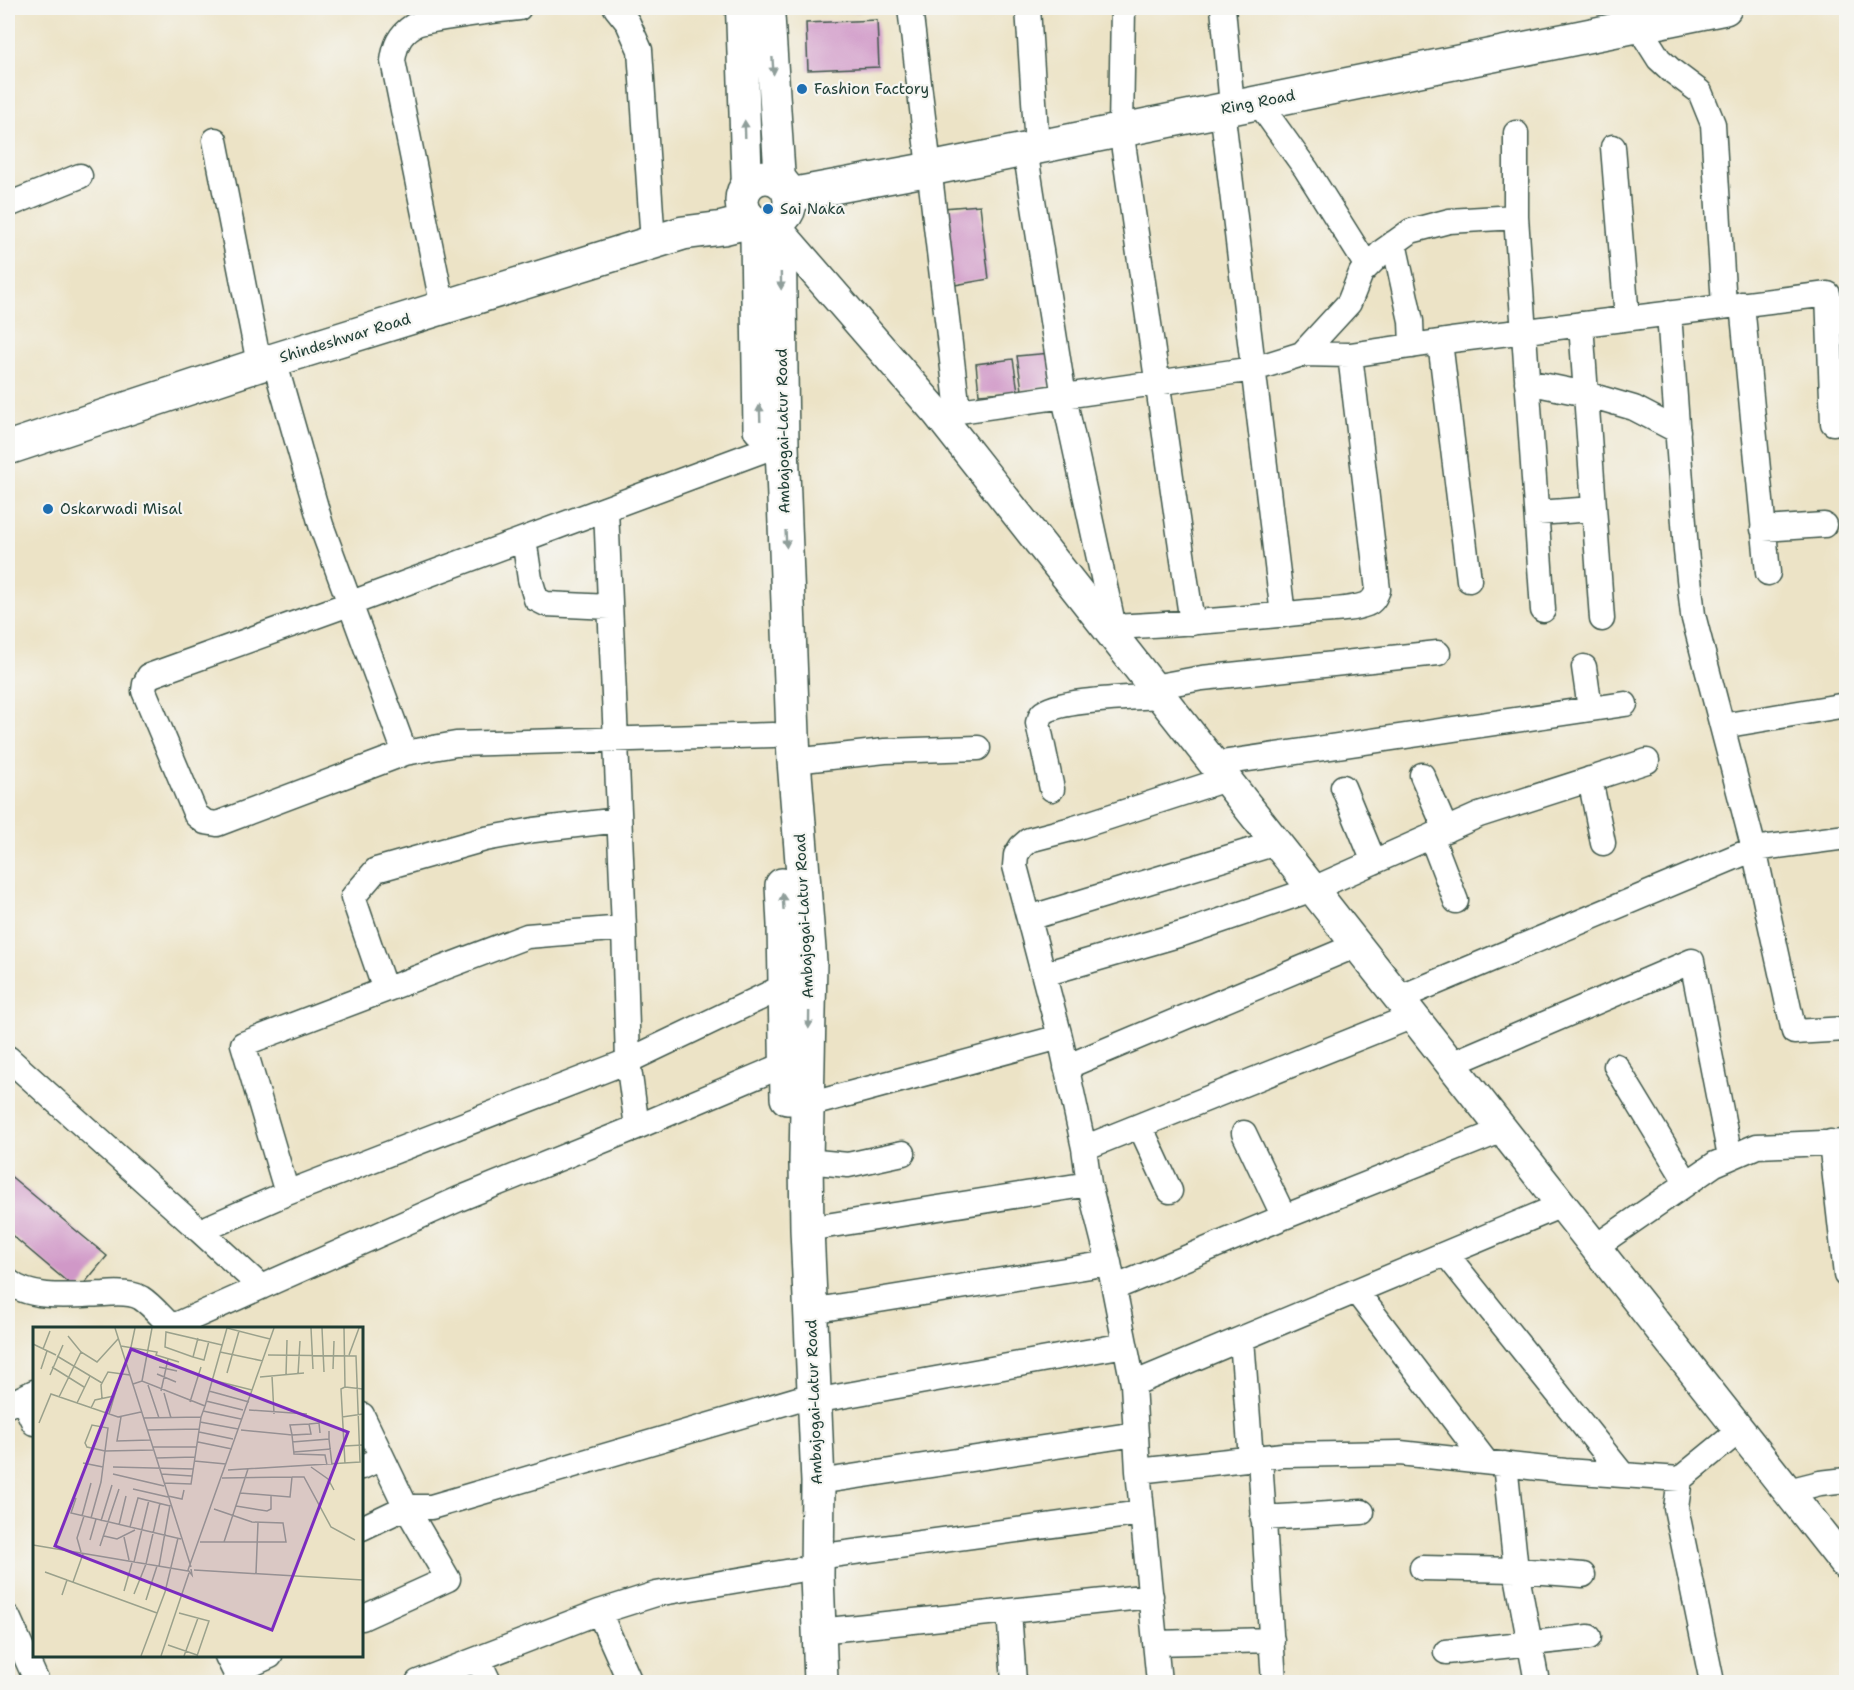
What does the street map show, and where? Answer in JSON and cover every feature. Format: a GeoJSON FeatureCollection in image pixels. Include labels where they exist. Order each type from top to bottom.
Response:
{"type":"FeatureCollection","features":[{"type":"Feature","properties":{"kind":"highway","name":"Ring Road"},"geometry":{"type":"LineString","coordinates":[[766,207],[1628,21],[1725,8]]}},
{"type":"Feature","properties":{"kind":"highway","name":"Shindeshwar Road"},"geometry":{"type":"LineString","coordinates":[[8,448],[266,362],[766,207]]}},
{"type":"Feature","properties":{"kind":"highway","name":"Ambajogai-Latur Road"},"geometry":{"type":"LineString","coordinates":[[766,207],[772,448],[810,962],[797,986],[808,1105],[806,1161],[810,1311],[806,1400],[818,1482],[808,1564],[819,1631],[821,1683]]}},
{"type":"Feature","properties":{"kind":"highway"},"geometry":{"type":"LineString","coordinates":[[772,448],[773,735],[784,926],[797,986],[786,1064],[798,1362],[806,1400],[808,1564],[802,1683]]}},
{"type":"Feature","properties":{"kind":"main road","name":"Ambajogai-Latur Road"},"geometry":{"type":"LineString","coordinates":[[741,8],[766,207]]}},
{"type":"Feature","properties":{"kind":"main road","name":"Ambajogai-Latur Road"},"geometry":{"type":"LineString","coordinates":[[766,207],[769,8]]}},
{"type":"Feature","properties":{"kind":"main road"},"geometry":{"type":"LineString","coordinates":[[766,207],[948,413],[1157,692],[1846,1565]]}},
{"type":"Feature","properties":{"kind":"street"},"geometry":{"type":"LineString","coordinates":[[443,308],[393,61],[395,46],[401,35],[415,24],[519,8]]}},
{"type":"Feature","properties":{"kind":"street"},"geometry":{"type":"LineString","coordinates":[[616,8],[628,23],[639,50],[652,243]]}},
{"type":"Feature","properties":{"kind":"street"},"geometry":{"type":"LineString","coordinates":[[910,8],[930,170],[948,413],[1254,369],[1302,354],[1350,355],[1523,331],[1828,294],[1833,423]]}},
{"type":"Feature","properties":{"kind":"street"},"geometry":{"type":"LineString","coordinates":[[1028,8],[1031,148],[1064,397],[1115,633],[1368,604],[1375,598],[1378,590],[1350,355]]}},
{"type":"Feature","properties":{"kind":"street"},"geometry":{"type":"LineString","coordinates":[[1123,8],[1121,129],[1192,623]]}},
{"type":"Feature","properties":{"kind":"street"},"geometry":{"type":"LineString","coordinates":[[1223,8],[1237,106],[1254,369],[1283,615]]}},
{"type":"Feature","properties":{"kind":"street"},"geometry":{"type":"LineString","coordinates":[[1628,21],[1659,59],[1700,92],[1713,124],[1733,305],[1768,573]]}},
{"type":"Feature","properties":{"kind":"street"},"geometry":{"type":"LineString","coordinates":[[1237,106],[1306,169],[1367,266]]}},
{"type":"Feature","properties":{"kind":"street"},"geometry":{"type":"LineString","coordinates":[[1516,133],[1516,217],[1544,610]]}},
{"type":"Feature","properties":{"kind":"street"},"geometry":{"type":"LineString","coordinates":[[215,140],[266,362],[349,604],[405,753]]}},
{"type":"Feature","properties":{"kind":"street"},"geometry":{"type":"LineString","coordinates":[[1613,147],[1627,318]]}},
{"type":"Feature","properties":{"kind":"street"},"geometry":{"type":"LineString","coordinates":[[8,205],[80,176]]}},
{"type":"Feature","properties":{"kind":"street"},"geometry":{"type":"LineString","coordinates":[[1302,354],[1349,303],[1361,273],[1367,266],[1411,231],[1449,220],[1516,217]]}},
{"type":"Feature","properties":{"kind":"street"},"geometry":{"type":"LineString","coordinates":[[1394,243],[1411,321],[1412,346]]}},
{"type":"Feature","properties":{"kind":"street"},"geometry":{"type":"LineString","coordinates":[[1669,313],[1693,615],[1754,849],[1794,1032],[1846,1029]]}},
{"type":"Feature","properties":{"kind":"street"},"geometry":{"type":"LineString","coordinates":[[1581,324],[1602,619]]}},
{"type":"Feature","properties":{"kind":"street"},"geometry":{"type":"LineString","coordinates":[[1440,342],[1469,580]]}},
{"type":"Feature","properties":{"kind":"street"},"geometry":{"type":"LineString","coordinates":[[1527,382],[1586,394],[1634,408],[1677,431]]}},
{"type":"Feature","properties":{"kind":"street"},"geometry":{"type":"LineString","coordinates":[[772,448],[149,676],[145,684],[147,702],[196,815],[206,822],[217,824],[405,753],[456,744],[773,735]]}},
{"type":"Feature","properties":{"kind":"street"},"geometry":{"type":"LineString","coordinates":[[606,509],[628,1061],[637,1127]]}},
{"type":"Feature","properties":{"kind":"street"},"geometry":{"type":"LineString","coordinates":[[1537,513],[1594,509]]}},
{"type":"Feature","properties":{"kind":"street"},"geometry":{"type":"LineString","coordinates":[[1763,529],[1824,525]]}},
{"type":"Feature","properties":{"kind":"street"},"geometry":{"type":"LineString","coordinates":[[524,539],[530,579],[536,599],[546,604],[610,607]]}},
{"type":"Feature","properties":{"kind":"street"},"geometry":{"type":"LineString","coordinates":[[1052,789],[1038,723],[1042,715],[1053,708],[1076,702],[1157,692],[1202,678],[1438,654]]}},
{"type":"Feature","properties":{"kind":"street"},"geometry":{"type":"LineString","coordinates":[[1584,667],[1590,710]]}},
{"type":"Feature","properties":{"kind":"street"},"geometry":{"type":"LineString","coordinates":[[1159,1683],[1138,1471],[1133,1384],[1109,1263],[1089,1184],[1084,1148],[1060,1037],[1015,866],[1016,855],[1029,840],[1075,828],[1220,772],[1625,704]]}},
{"type":"Feature","properties":{"kind":"street"},"geometry":{"type":"LineString","coordinates":[[1722,726],[1846,705]]}},
{"type":"Feature","properties":{"kind":"street"},"geometry":{"type":"LineString","coordinates":[[794,761],[885,751],[978,748]]}},
{"type":"Feature","properties":{"kind":"street"},"geometry":{"type":"LineString","coordinates":[[1044,974],[1185,933],[1312,889],[1479,815],[1647,761]]}},
{"type":"Feature","properties":{"kind":"street"},"geometry":{"type":"LineString","coordinates":[[1422,775],[1456,901]]}},
{"type":"Feature","properties":{"kind":"street"},"geometry":{"type":"LineString","coordinates":[[1590,779],[1603,843]]}},
{"type":"Feature","properties":{"kind":"street"},"geometry":{"type":"LineString","coordinates":[[1343,787],[1374,862]]}},
{"type":"Feature","properties":{"kind":"street"},"geometry":{"type":"LineString","coordinates":[[385,990],[353,897],[376,870],[485,839],[534,830],[620,820]]}},
{"type":"Feature","properties":{"kind":"street"},"geometry":{"type":"LineString","coordinates":[[1084,1148],[1140,1126],[1754,849],[1846,837]]}},
{"type":"Feature","properties":{"kind":"street"},"geometry":{"type":"LineString","coordinates":[[1029,918],[1276,843]]}},
{"type":"Feature","properties":{"kind":"street"},"geometry":{"type":"LineString","coordinates":[[287,1193],[243,1044],[527,936],[624,928]]}},
{"type":"Feature","properties":{"kind":"street"},"geometry":{"type":"LineString","coordinates":[[1066,1068],[1357,945]]}},
{"type":"Feature","properties":{"kind":"street"},"geometry":{"type":"LineString","coordinates":[[1451,1064],[1692,961],[1730,1157]]}},
{"type":"Feature","properties":{"kind":"street"},"geometry":{"type":"LineString","coordinates":[[200,1231],[287,1193],[628,1061],[797,986]]}},
{"type":"Feature","properties":{"kind":"street"},"geometry":{"type":"LineString","coordinates":[[808,1105],[1060,1037]]}},
{"type":"Feature","properties":{"kind":"street"},"geometry":{"type":"LineString","coordinates":[[8,1058],[261,1287]]}},
{"type":"Feature","properties":{"kind":"street"},"geometry":{"type":"LineString","coordinates":[[173,1327],[459,1199],[786,1064]]}},
{"type":"Feature","properties":{"kind":"street"},"geometry":{"type":"LineString","coordinates":[[1616,1066],[1687,1183]]}},
{"type":"Feature","properties":{"kind":"street"},"geometry":{"type":"LineString","coordinates":[[1140,1126],[1170,1191]]}},
{"type":"Feature","properties":{"kind":"street"},"geometry":{"type":"LineString","coordinates":[[1114,1288],[1284,1217],[1503,1130]]}},
{"type":"Feature","properties":{"kind":"street"},"geometry":{"type":"LineString","coordinates":[[1244,1132],[1284,1217]]}},
{"type":"Feature","properties":{"kind":"street"},"geometry":{"type":"LineString","coordinates":[[1595,1247],[1715,1164],[1730,1157],[1757,1146],[1839,1142],[1846,1275]]}},
{"type":"Feature","properties":{"kind":"street"},"geometry":{"type":"LineString","coordinates":[[806,1161],[848,1165],[903,1153]]}},
{"type":"Feature","properties":{"kind":"street"},"geometry":{"type":"LineString","coordinates":[[807,1229],[1089,1184]]}},
{"type":"Feature","properties":{"kind":"street"},"geometry":{"type":"LineString","coordinates":[[1133,1384],[1563,1205]]}},
{"type":"Feature","properties":{"kind":"street"},"geometry":{"type":"LineString","coordinates":[[1446,1254],[1623,1475]]}},
{"type":"Feature","properties":{"kind":"street"},"geometry":{"type":"LineString","coordinates":[[810,1311],[1109,1263]]}},
{"type":"Feature","properties":{"kind":"street"},"geometry":{"type":"LineString","coordinates":[[8,1281],[13,1286],[52,1295],[127,1294],[140,1298],[170,1327]]}},
{"type":"Feature","properties":{"kind":"street"},"geometry":{"type":"LineString","coordinates":[[1356,1291],[1495,1463],[1537,1683]]}},
{"type":"Feature","properties":{"kind":"street"},"geometry":{"type":"LineString","coordinates":[[1242,1339],[1263,1518],[1274,1683]]}},
{"type":"Feature","properties":{"kind":"street"},"geometry":{"type":"LineString","coordinates":[[363,1528],[406,1507],[431,1506],[455,1500],[806,1400],[1125,1345]]}},
{"type":"Feature","properties":{"kind":"street"},"geometry":{"type":"LineString","coordinates":[[21,1398],[33,1421]]}},
{"type":"Feature","properties":{"kind":"street"},"geometry":{"type":"LineString","coordinates":[[363,1420],[372,1462],[406,1507],[448,1579],[363,1618]]}},
{"type":"Feature","properties":{"kind":"street"},"geometry":{"type":"LineString","coordinates":[[1712,1683],[1676,1508],[1680,1479],[1740,1430]]}},
{"type":"Feature","properties":{"kind":"street"},"geometry":{"type":"LineString","coordinates":[[818,1482],[1136,1434]]}},
{"type":"Feature","properties":{"kind":"street"},"geometry":{"type":"LineString","coordinates":[[1138,1471],[1283,1455],[1400,1453],[1680,1479]]}},
{"type":"Feature","properties":{"kind":"street"},"geometry":{"type":"LineString","coordinates":[[1788,1491],[1820,1483],[1846,1480]]}},
{"type":"Feature","properties":{"kind":"street"},"geometry":{"type":"LineString","coordinates":[[1263,1518],[1362,1512]]}},
{"type":"Feature","properties":{"kind":"street"},"geometry":{"type":"LineString","coordinates":[[418,1683],[599,1612],[656,1594],[808,1564],[1142,1513]]}},
{"type":"Feature","properties":{"kind":"street"},"geometry":{"type":"LineString","coordinates":[[1422,1568],[1516,1570],[1583,1575]]}},
{"type":"Feature","properties":{"kind":"street"},"geometry":{"type":"LineString","coordinates":[[819,1631],[1150,1596]]}},
{"type":"Feature","properties":{"kind":"street"},"geometry":{"type":"LineString","coordinates":[[1008,1611],[1014,1683]]}},
{"type":"Feature","properties":{"kind":"street"},"geometry":{"type":"LineString","coordinates":[[599,1612],[630,1683]]}},
{"type":"Feature","properties":{"kind":"street"},"geometry":{"type":"LineString","coordinates":[[8,1617],[37,1683]]}},
{"type":"Feature","properties":{"kind":"street"},"geometry":{"type":"LineString","coordinates":[[1446,1652],[1589,1637]]}},
{"type":"Feature","properties":{"kind":"street"},"geometry":{"type":"LineString","coordinates":[[1155,1643],[1272,1640]]}},
{"type":"Feature","properties":{"kind":"street"},"geometry":{"type":"LineString","coordinates":[[228,1657],[236,1672],[268,1657]]}},
{"type":"Feature","properties":{"kind":"street"},"geometry":{"type":"LineString","coordinates":[[478,1659],[489,1683]]}},
{"type":"Feature","properties":{"kind":"building"},"geometry":{"type":"Polygon","coordinates":[[[780,8],[859,8],[860,12],[780,12],[780,8]]]}},
{"type":"Feature","properties":{"kind":"building"},"geometry":{"type":"Polygon","coordinates":[[[877,20],[879,67],[808,70],[806,23],[877,20]]]}},
{"type":"Feature","properties":{"kind":"building"},"geometry":{"type":"Polygon","coordinates":[[[980,205],[989,279],[949,286],[943,208],[980,205]]]}},
{"type":"Feature","properties":{"kind":"building"},"geometry":{"type":"Polygon","coordinates":[[[1051,353],[1055,385],[1022,390],[1017,356],[1051,353]]]}},
{"type":"Feature","properties":{"kind":"building"},"geometry":{"type":"Polygon","coordinates":[[[1013,359],[1018,391],[979,394],[976,364],[1013,359]]]}},
{"type":"Feature","properties":{"kind":"building"},"geometry":{"type":"Polygon","coordinates":[[[8,1174],[107,1256],[78,1291],[8,1232],[8,1174]]]}},
{"type":"Feature","properties":{"kind":"place","name":"Fashion Factory"},"geometry":{"type":"Point","coordinates":[802,89]}},
{"type":"Feature","properties":{"kind":"place","name":"Sai Naka"},"geometry":{"type":"Point","coordinates":[768,209]}},
{"type":"Feature","properties":{"kind":"place","name":"Oskarwadi Misal"},"geometry":{"type":"Point","coordinates":[48,509]}}]}
